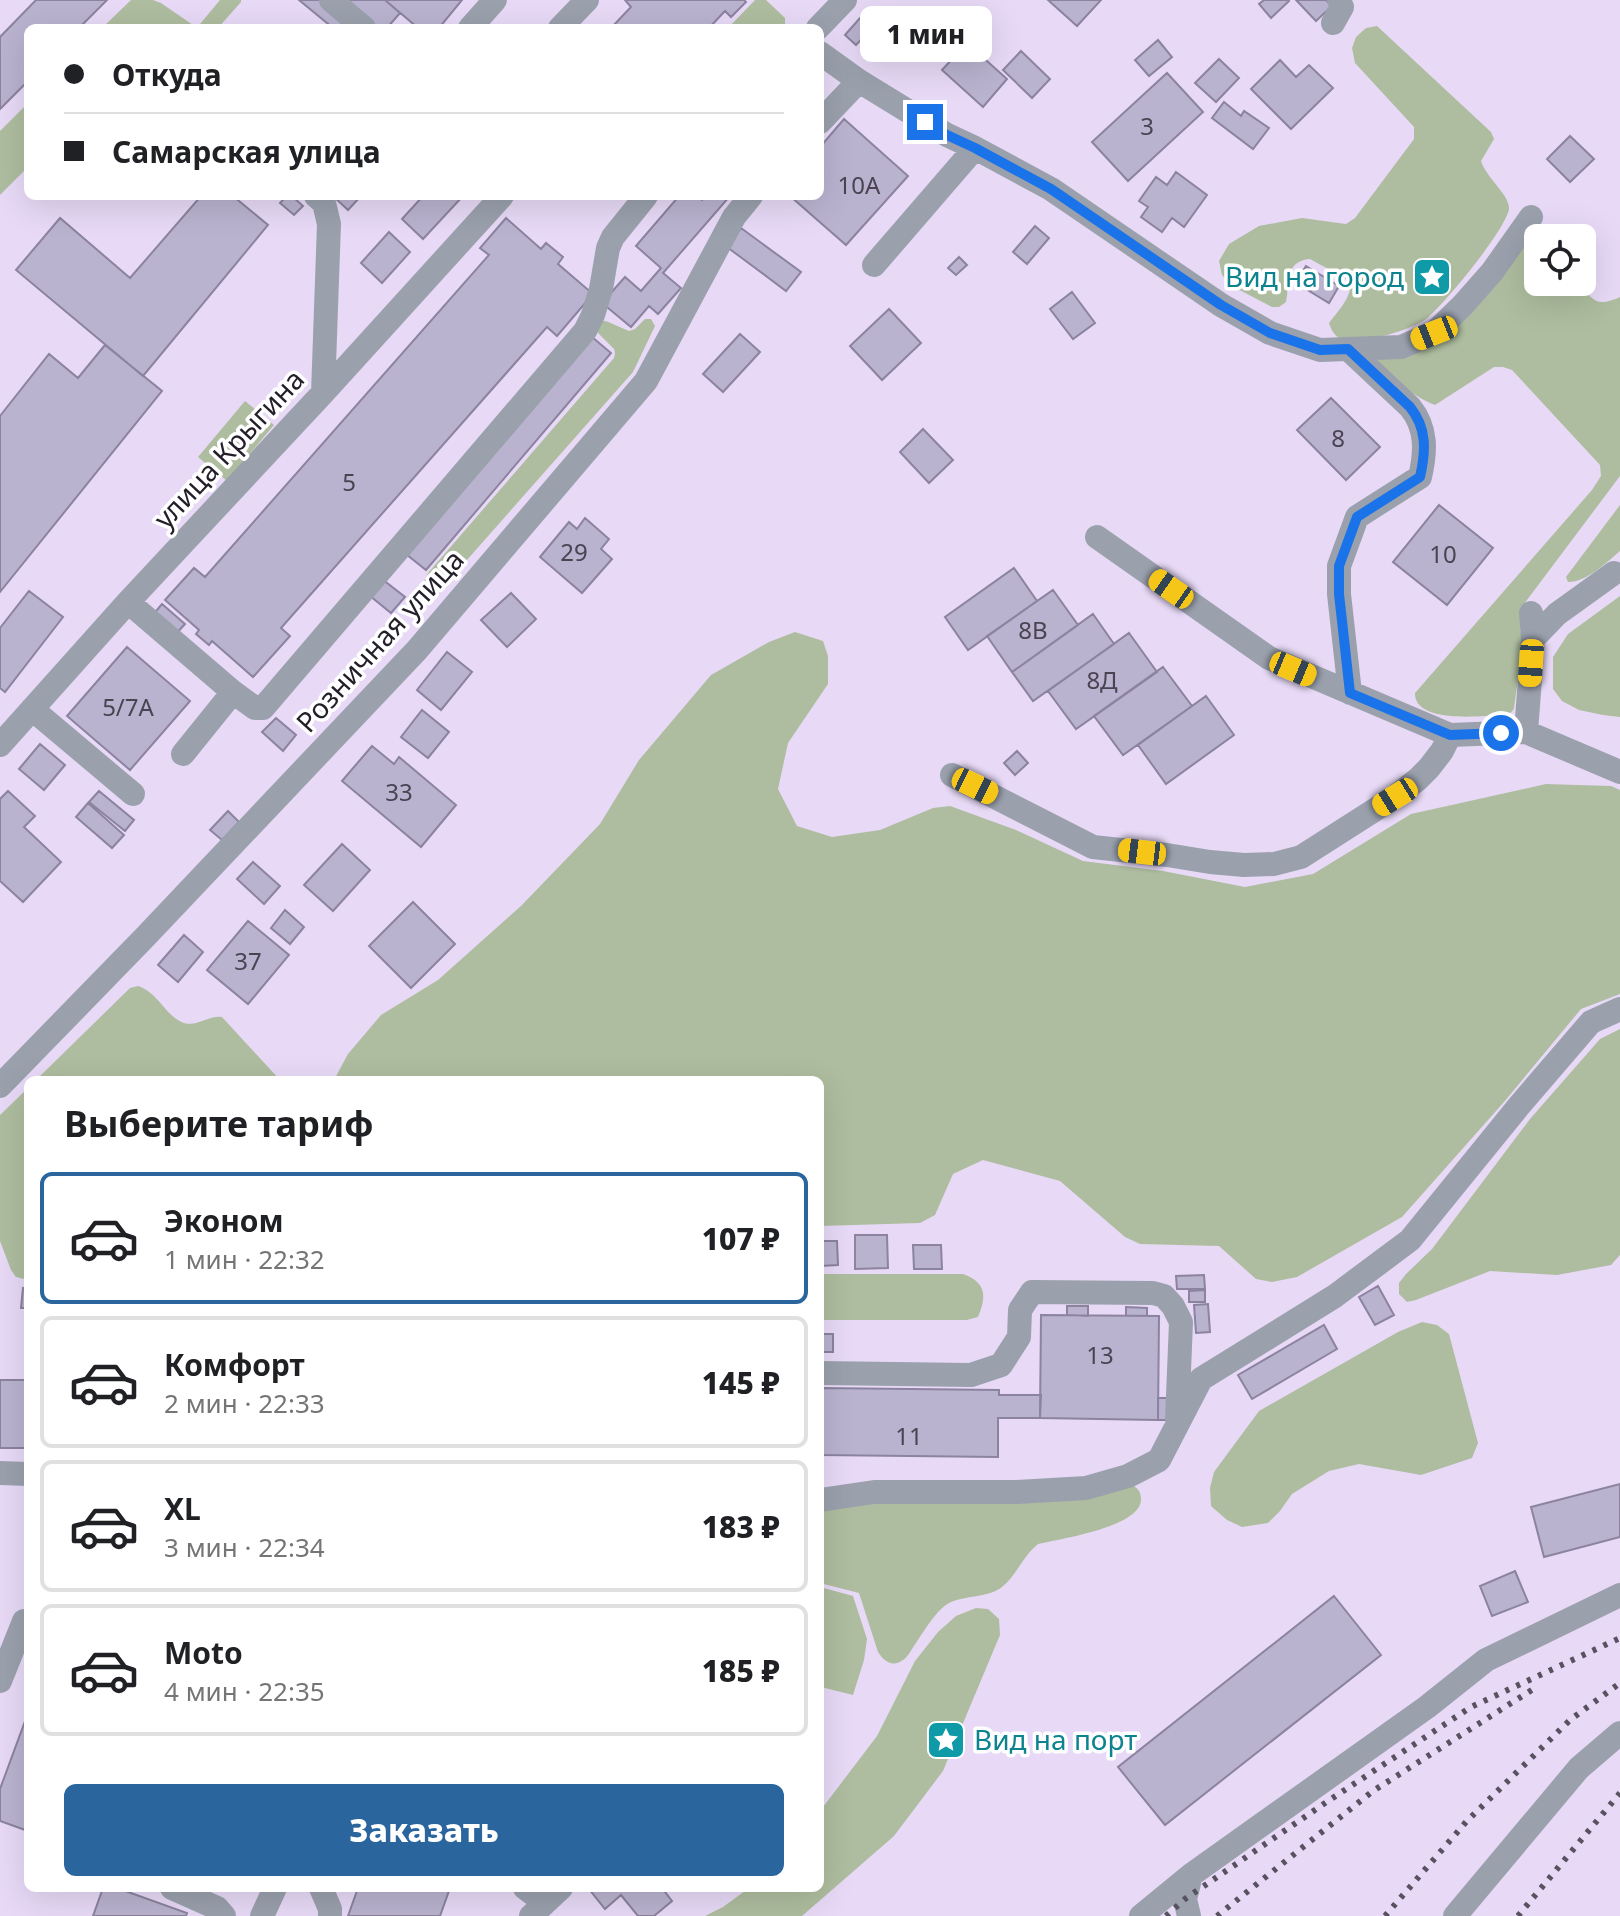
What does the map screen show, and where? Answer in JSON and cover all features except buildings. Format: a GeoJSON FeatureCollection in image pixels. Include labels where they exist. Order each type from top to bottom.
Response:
{"type":"FeatureCollection","features":[{"type":"Feature","properties":{"kind":"street"},"geometry":{"type":"LineString","coordinates":[[331,0],[359,24]]}},
{"type":"Feature","properties":{"kind":"street"},"geometry":{"type":"LineString","coordinates":[[474,24],[495,0]]}},
{"type":"Feature","properties":{"kind":"street"},"geometry":{"type":"LineString","coordinates":[[564,24],[587,0]]}},
{"type":"Feature","properties":{"kind":"street"},"geometry":{"type":"LineString","coordinates":[[822,24],[845,0]]}},
{"type":"Feature","properties":{"kind":"street"},"geometry":{"type":"LineString","coordinates":[[824,56],[947,135],[1051,189],[1221,305],[1270,333],[1320,350],[1401,347],[1434,333],[1492,272],[1531,217]]}},
{"type":"Feature","properties":{"kind":"street"},"geometry":{"type":"LineString","coordinates":[[824,118],[859,81]]}},
{"type":"Feature","properties":{"kind":"street"},"geometry":{"type":"LineString","coordinates":[[874,265],[975,148]]}},
{"type":"Feature","properties":{"kind":"street"},"geometry":{"type":"LineString","coordinates":[[321,200],[329,224],[323,393]]}},
{"type":"Feature","properties":{"kind":"street","name":"улица Крыгина"},"geometry":{"type":"LineString","coordinates":[[0,745],[498,200]]}},
{"type":"Feature","properties":{"kind":"street"},"geometry":{"type":"LineString","coordinates":[[128,602],[233,692],[255,708],[263,708],[585,331],[601,289],[608,248],[613,237],[643,200]]}},
{"type":"Feature","properties":{"kind":"street","name":"Розничная улица"},"geometry":{"type":"LineString","coordinates":[[0,1086],[417,650],[646,381],[734,217],[748,200]]}},
{"type":"Feature","properties":{"kind":"street"},"geometry":{"type":"LineString","coordinates":[[1348,349],[1418,417],[1424,445],[1420,477],[1357,517],[1339,566],[1339,594],[1350,693]]}},
{"type":"Feature","properties":{"kind":"street"},"geometry":{"type":"LineString","coordinates":[[1097,537],[1269,658],[1450,735],[1526,732],[1620,772]]}},
{"type":"Feature","properties":{"kind":"street"},"geometry":{"type":"LineString","coordinates":[[1533,639],[1557,614],[1614,573]]}},
{"type":"Feature","properties":{"kind":"street"},"geometry":{"type":"LineString","coordinates":[[1526,732],[1533,639],[1531,613]]}},
{"type":"Feature","properties":{"kind":"street"},"geometry":{"type":"LineString","coordinates":[[183,754],[233,692]]}},
{"type":"Feature","properties":{"kind":"street"},"geometry":{"type":"LineString","coordinates":[[32,709],[133,794]]}},
{"type":"Feature","properties":{"kind":"street"},"geometry":{"type":"LineString","coordinates":[[952,775],[1093,847],[1210,862],[1274,864],[1301,857],[1395,797],[1429,768],[1450,735]]}},
{"type":"Feature","properties":{"kind":"street"},"geometry":{"type":"LineString","coordinates":[[824,1499],[874,1492],[1017,1492],[1086,1488],[1128,1476],[1159,1460],[1201,1379],[1335,1296],[1410,1240],[1591,1022],[1620,1009]]}},
{"type":"Feature","properties":{"kind":"street"},"geometry":{"type":"LineString","coordinates":[[824,1373],[971,1375],[1001,1365],[1019,1337],[1020,1310],[1032,1292],[1153,1293],[1164,1296],[1181,1322],[1176,1430]]}},
{"type":"Feature","properties":{"kind":"street"},"geometry":{"type":"LineString","coordinates":[[0,1473],[24,1474]]}},
{"type":"Feature","properties":{"kind":"street"},"geometry":{"type":"LineString","coordinates":[[1141,1916],[1191,1875],[1427,1707],[1486,1660],[1620,1595]]}},
{"type":"Feature","properties":{"kind":"street"},"geometry":{"type":"LineString","coordinates":[[0,1681],[24,1621]]}},
{"type":"Feature","properties":{"kind":"street"},"geometry":{"type":"LineString","coordinates":[[1455,1916],[1579,1768],[1620,1733]]}},
{"type":"Feature","properties":{"kind":"street"},"geometry":{"type":"LineString","coordinates":[[1189,1916],[1185,1899],[1191,1875]]}},
{"type":"Feature","properties":{"kind":"street"},"geometry":{"type":"LineString","coordinates":[[181,1892],[217,1908],[224,1916]]}},
{"type":"Feature","properties":{"kind":"street"},"geometry":{"type":"LineString","coordinates":[[262,1916],[273,1892]]}},
{"type":"Feature","properties":{"kind":"street"},"geometry":{"type":"LineString","coordinates":[[323,1892],[330,1916]]}},
{"type":"Feature","properties":{"kind":"green space"},"geometry":{"type":"Polygon","coordinates":[[[131,0],[153,0],[192,24],[106,24],[131,0]]]}},
{"type":"Feature","properties":{"kind":"green space"},"geometry":{"type":"Polygon","coordinates":[[[220,0],[241,2],[222,24],[200,24],[220,0]]]}},
{"type":"Feature","properties":{"kind":"green space"},"geometry":{"type":"Polygon","coordinates":[[[755,0],[766,0],[785,18],[785,24],[732,24],[755,0]]]}},
{"type":"Feature","properties":{"kind":"green space"},"geometry":{"type":"Polygon","coordinates":[[[1377,26],[1491,132],[1494,139],[1481,161],[1509,207],[1507,216],[1488,247],[1426,319],[1383,336],[1347,340],[1335,335],[1329,323],[1347,298],[1350,281],[1310,259],[1302,261],[1290,274],[1286,302],[1272,307],[1232,286],[1222,275],[1219,261],[1229,244],[1259,226],[1302,218],[1346,224],[1355,218],[1414,139],[1414,127],[1355,63],[1352,48],[1356,37],[1366,28],[1377,26]]]}},
{"type":"Feature","properties":{"kind":"green space"},"geometry":{"type":"Polygon","coordinates":[[[24,107],[24,171],[0,195],[0,131],[24,107]]]}},
{"type":"Feature","properties":{"kind":"green space"},"geometry":{"type":"Polygon","coordinates":[[[1524,244],[1524,296],[1590,296],[1600,302],[1620,297],[1620,476],[1521,608],[1523,644],[1514,708],[1507,714],[1443,715],[1423,708],[1417,702],[1415,693],[1592,490],[1601,476],[1600,465],[1512,370],[1494,367],[1435,405],[1403,386],[1375,362],[1399,356],[1524,244]]]}},
{"type":"Feature","properties":{"kind":"green space"},"geometry":{"type":"Polygon","coordinates":[[[645,319],[651,319],[655,326],[633,372],[443,587],[436,593],[424,590],[422,585],[428,573],[614,358],[614,349],[596,331],[600,321],[629,331],[645,319]]]}},
{"type":"Feature","properties":{"kind":"green space"},"geometry":{"type":"Polygon","coordinates":[[[245,401],[274,425],[227,481],[198,457],[245,401]]]}},
{"type":"Feature","properties":{"kind":"green space"},"geometry":{"type":"Polygon","coordinates":[[[1620,505],[1620,551],[1589,575],[1568,582],[1566,577],[1620,505]]]}},
{"type":"Feature","properties":{"kind":"green space"},"geometry":{"type":"Polygon","coordinates":[[[1620,596],[1620,717],[1579,710],[1562,701],[1553,689],[1553,657],[1568,634],[1620,596]]]}},
{"type":"Feature","properties":{"kind":"green space"},"geometry":{"type":"Polygon","coordinates":[[[795,632],[823,641],[828,656],[828,684],[788,743],[778,789],[797,826],[832,837],[880,830],[933,808],[950,806],[1016,830],[1083,861],[1163,871],[1245,887],[1313,874],[1411,814],[1546,784],[1611,786],[1620,790],[1620,994],[1581,1009],[1402,1217],[1297,1277],[1272,1282],[1256,1279],[1219,1246],[1140,1244],[1125,1237],[1060,1181],[983,1160],[953,1174],[935,1215],[920,1223],[824,1226],[824,1076],[336,1076],[348,1054],[381,1015],[438,980],[521,906],[600,824],[639,760],[711,675],[769,642],[795,632]]]}},
{"type":"Feature","properties":{"kind":"green space"},"geometry":{"type":"Polygon","coordinates":[[[138,986],[145,989],[172,1016],[184,1023],[222,1017],[276,1076],[40,1076],[130,988],[138,986]]]}},
{"type":"Feature","properties":{"kind":"green space"},"geometry":{"type":"Polygon","coordinates":[[[1620,1029],[1620,1255],[1611,1265],[1557,1275],[1490,1271],[1407,1302],[1399,1294],[1399,1283],[1406,1274],[1432,1249],[1530,1119],[1600,1039],[1620,1029]]]}},
{"type":"Feature","properties":{"kind":"green space"},"geometry":{"type":"Polygon","coordinates":[[[24,1092],[24,1279],[16,1277],[11,1270],[0,1241],[0,1115],[24,1092]]]}},
{"type":"Feature","properties":{"kind":"green space"},"geometry":{"type":"Polygon","coordinates":[[[824,1274],[963,1274],[976,1281],[983,1296],[978,1317],[967,1320],[824,1320],[824,1274]]]}},
{"type":"Feature","properties":{"kind":"green space"},"geometry":{"type":"Polygon","coordinates":[[[1422,1322],[1437,1325],[1449,1334],[1478,1443],[1472,1458],[1421,1475],[1359,1464],[1329,1471],[1292,1494],[1268,1523],[1242,1527],[1227,1520],[1211,1506],[1210,1488],[1214,1472],[1259,1411],[1398,1332],[1422,1322]]]}},
{"type":"Feature","properties":{"kind":"green space"},"geometry":{"type":"Polygon","coordinates":[[[1130,1484],[1138,1490],[1141,1499],[1138,1509],[1114,1524],[1038,1544],[996,1591],[955,1600],[944,1606],[905,1659],[895,1663],[889,1662],[878,1652],[859,1593],[824,1584],[824,1510],[874,1503],[1130,1484]]]}},
{"type":"Feature","properties":{"kind":"green space"},"geometry":{"type":"Polygon","coordinates":[[[824,1588],[853,1596],[867,1639],[853,1695],[824,1688],[824,1588]]]}},
{"type":"Feature","properties":{"kind":"green space"},"geometry":{"type":"Polygon","coordinates":[[[976,1608],[988,1609],[999,1619],[1000,1635],[943,1771],[894,1836],[802,1916],[705,1916],[744,1892],[824,1892],[824,1806],[877,1736],[915,1661],[938,1632],[956,1616],[976,1608]]]}},
{"type":"Feature","properties":{"kind":"railway"},"geometry":{"type":"LineString","coordinates":[[1166,1916],[1185,1899],[1328,1801],[1471,1707],[1620,1638]]}},
{"type":"Feature","properties":{"kind":"railway"},"geometry":{"type":"LineString","coordinates":[[1385,1916],[1466,1822],[1570,1720],[1620,1683]]}},
{"type":"Feature","properties":{"kind":"railway"},"geometry":{"type":"LineString","coordinates":[[1217,1916],[1373,1791],[1538,1686]]}},
{"type":"Feature","properties":{"kind":"railway"},"geometry":{"type":"LineString","coordinates":[[1518,1916],[1620,1793]]}},
{"type":"Feature","properties":{"kind":"place","name":"Вид на город"},"geometry":{"type":"Point","coordinates":[1432,277]}},
{"type":"Feature","properties":{"kind":"place","name":"Вид на порт"},"geometry":{"type":"Point","coordinates":[946,1740]}},
{"type":"Feature","properties":{"kind":"route"},"geometry":{"type":"LineString","coordinates":[[925,122],[1051,189],[1221,305],[1270,333],[1320,350],[1348,349],[1410,407],[1423,431],[1424,461],[1420,477],[1357,517],[1339,566],[1339,594],[1350,693],[1450,735],[1501,733]]}}]}
